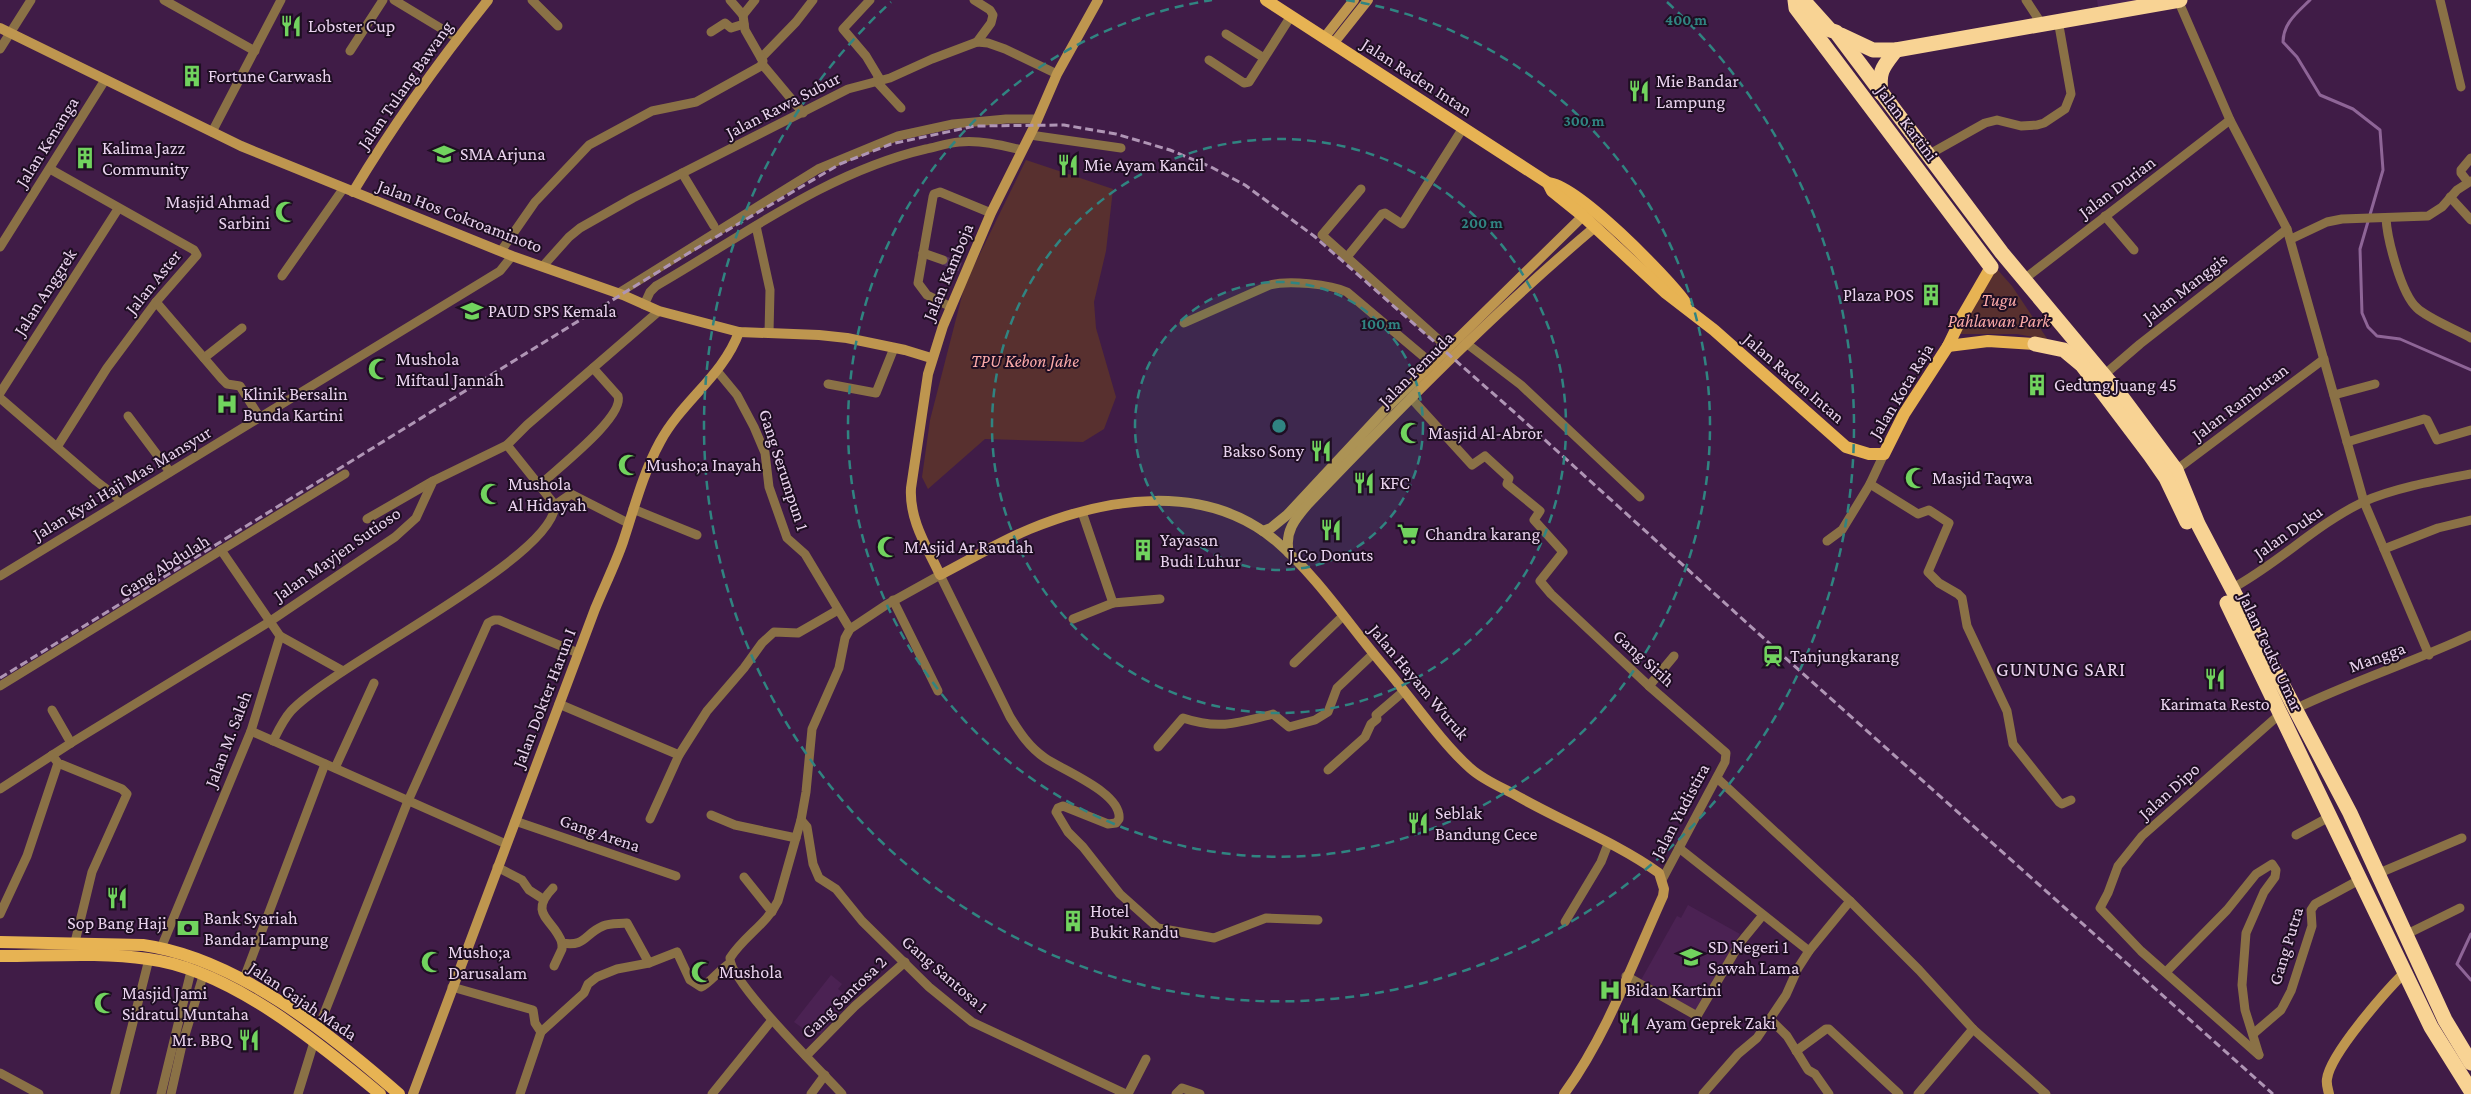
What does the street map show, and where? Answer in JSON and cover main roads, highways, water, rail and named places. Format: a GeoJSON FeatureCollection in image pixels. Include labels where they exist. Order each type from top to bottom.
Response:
{"type":"FeatureCollection","features":[{"type":"Feature","properties":{"kind":"highway","name":"Jalan Kartini"},"geometry":{"type":"LineString","coordinates":[[1795,0],[1796,8],[1991,267]]}},
{"type":"Feature","properties":{"kind":"highway","name":"Jalan Kartini"},"geometry":{"type":"LineString","coordinates":[[1803,0],[1830,30],[1836,32],[2023,280]]}},
{"type":"Feature","properties":{"kind":"highway"},"geometry":{"type":"LineString","coordinates":[[1836,32],[1872,50],[1896,50],[2179,0]]}},
{"type":"Feature","properties":{"kind":"highway"},"geometry":{"type":"LineString","coordinates":[[1881,93],[1879,78],[1881,71],[1896,50]]}},
{"type":"Feature","properties":{"kind":"highway"},"geometry":{"type":"LineString","coordinates":[[1991,267],[2006,258]]}},
{"type":"Feature","properties":{"kind":"highway","name":"Jalan Teuku Umar"},"geometry":{"type":"LineString","coordinates":[[2023,280],[2104,375],[2176,470],[2198,524],[2345,802],[2445,1020],[2471,1063]]}},
{"type":"Feature","properties":{"kind":"highway","name":"Jalan Teuku Umar"},"geometry":{"type":"LineString","coordinates":[[2035,344],[2064,350],[2082,365],[2166,478],[2331,816],[2431,1027],[2471,1091]]}},
{"type":"Feature","properties":{"kind":"main road","name":"Jalan Raden Intan"},"geometry":{"type":"LineString","coordinates":[[1266,0],[1548,183],[1557,184],[1565,189],[1606,222],[1672,284],[1690,310]]}},
{"type":"Feature","properties":{"kind":"main road","name":"Jalan Raden Intan"},"geometry":{"type":"LineString","coordinates":[[1548,183],[1552,191],[1583,216],[1666,293],[1690,310],[1846,448],[1864,453],[1884,454]]}},
{"type":"Feature","properties":{"kind":"main road","name":"Jalan Kota Raja"},"geometry":{"type":"LineString","coordinates":[[1884,454],[1904,414],[1948,346],[1962,317],[1991,267]]}},
{"type":"Feature","properties":{"kind":"main road","name":"Jalan Teuku Umar"},"geometry":{"type":"LineString","coordinates":[[1948,346],[1988,341],[2035,344]]}},
{"type":"Feature","properties":{"kind":"main road","name":"Jalan Gajah Mada"},"geometry":{"type":"LineString","coordinates":[[0,942],[75,942],[161,948],[215,967],[243,981],[285,1014],[314,1042],[380,1094]]}},
{"type":"Feature","properties":{"kind":"main road","name":"Jalan Gajah Mada"},"geometry":{"type":"LineString","coordinates":[[0,956],[149,959],[191,971],[318,1029],[399,1094]]}},
{"type":"Feature","properties":{"kind":"waterway"},"geometry":{"type":"LineString","coordinates":[[2310,0],[2288,24],[2283,42],[2297,57],[2320,95],[2353,109],[2380,130],[2383,170],[2360,249],[2362,313],[2368,327],[2377,336],[2400,339],[2471,370]]}},
{"type":"Feature","properties":{"kind":"waterway"},"geometry":{"type":"LineString","coordinates":[[2471,934],[2457,964],[2471,980]]}},
{"type":"Feature","properties":{"kind":"tunnel"},"geometry":{"type":"LineString","coordinates":[[943,260],[960,267]]}},
{"type":"Feature","properties":{"kind":"railway"},"geometry":{"type":"LineString","coordinates":[[0,678],[687,254],[840,164],[891,144],[975,126],[1064,125],[1116,134],[1170,150],[1211,167],[1245,185],[1314,236],[1513,411],[1780,653],[2273,1094]]}},
{"type":"Feature","properties":{"kind":"place","name":"Lobster Cup"},"geometry":{"type":"Point","coordinates":[291,26]}},
{"type":"Feature","properties":{"kind":"place","name":"Fortune Carwash"},"geometry":{"type":"Point","coordinates":[192,76]}},
{"type":"Feature","properties":{"kind":"place","name":"Mie Bandar Lampung"},"geometry":{"type":"Point","coordinates":[1639,91]}},
{"type":"Feature","properties":{"kind":"place","name":"SMA Arjuna"},"geometry":{"type":"Point","coordinates":[444,154]}},
{"type":"Feature","properties":{"kind":"place","name":"Kalima Jazz Community"},"geometry":{"type":"Point","coordinates":[85,158]}},
{"type":"Feature","properties":{"kind":"place","name":"Mie Ayam Kancil"},"geometry":{"type":"Point","coordinates":[1068,165]}},
{"type":"Feature","properties":{"kind":"place","name":"Masjid Ahmad Sarbini"},"geometry":{"type":"Point","coordinates":[286,212]}},
{"type":"Feature","properties":{"kind":"place","name":"Plaza POS"},"geometry":{"type":"Point","coordinates":[1931,295]}},
{"type":"Feature","properties":{"kind":"place","name":"PAUD SPS Kemala"},"geometry":{"type":"Point","coordinates":[472,311]}},
{"type":"Feature","properties":{"kind":"place","name":"Mushola Miftaul Jannah"},"geometry":{"type":"Point","coordinates":[379,369]}},
{"type":"Feature","properties":{"kind":"place","name":"Gedung Juang 45"},"geometry":{"type":"Point","coordinates":[2037,385]}},
{"type":"Feature","properties":{"kind":"place","name":"Klinik Bersalin Bunda Kartini"},"geometry":{"type":"Point","coordinates":[227,404]}},
{"type":"Feature","properties":{"kind":"place","name":"Masjid Al-Abror"},"geometry":{"type":"Point","coordinates":[1411,433]}},
{"type":"Feature","properties":{"kind":"place","name":"Bakso Sony"},"geometry":{"type":"Point","coordinates":[1321,451]}},
{"type":"Feature","properties":{"kind":"place","name":"Musho;a Inayah"},"geometry":{"type":"Point","coordinates":[629,465]}},
{"type":"Feature","properties":{"kind":"place","name":"Masjid Taqwa"},"geometry":{"type":"Point","coordinates":[1916,478]}},
{"type":"Feature","properties":{"kind":"place","name":"KFC"},"geometry":{"type":"Point","coordinates":[1364,483]}},
{"type":"Feature","properties":{"kind":"place","name":"Mushola Al Hidayah"},"geometry":{"type":"Point","coordinates":[491,494]}},
{"type":"Feature","properties":{"kind":"place","name":"J.Co Donuts"},"geometry":{"type":"Point","coordinates":[1331,530]}},
{"type":"Feature","properties":{"kind":"place","name":"Chandra karang"},"geometry":{"type":"Point","coordinates":[1408,534]}},
{"type":"Feature","properties":{"kind":"place","name":"MAsjid Ar Raudah"},"geometry":{"type":"Point","coordinates":[888,547]}},
{"type":"Feature","properties":{"kind":"place","name":"Yayasan Budi Luhur"},"geometry":{"type":"Point","coordinates":[1143,550]}},
{"type":"Feature","properties":{"kind":"place","name":"Tanjungkarang"},"geometry":{"type":"Point","coordinates":[1773,656]}},
{"type":"Feature","properties":{"kind":"place","name":"Karimata Resto"},"geometry":{"type":"Point","coordinates":[2215,679]}},
{"type":"Feature","properties":{"kind":"place","name":"Seblak Bandung Cece"},"geometry":{"type":"Point","coordinates":[1418,823]}},
{"type":"Feature","properties":{"kind":"place","name":"Sop Bang Haji"},"geometry":{"type":"Point","coordinates":[117,898]}},
{"type":"Feature","properties":{"kind":"place","name":"Hotel Bukit Randu"},"geometry":{"type":"Point","coordinates":[1073,921]}},
{"type":"Feature","properties":{"kind":"place","name":"Bank Syariah Bandar Lampung"},"geometry":{"type":"Point","coordinates":[188,928]}},
{"type":"Feature","properties":{"kind":"place","name":"SD Negeri 1 Sawah Lama"},"geometry":{"type":"Point","coordinates":[1691,957]}},
{"type":"Feature","properties":{"kind":"place","name":"Musho;a Darusalam"},"geometry":{"type":"Point","coordinates":[432,962]}},
{"type":"Feature","properties":{"kind":"place","name":"Mushola"},"geometry":{"type":"Point","coordinates":[702,972]}},
{"type":"Feature","properties":{"kind":"place","name":"Bidan Kartini"},"geometry":{"type":"Point","coordinates":[1610,990]}},
{"type":"Feature","properties":{"kind":"place","name":"Masjid Jami Sidratul Muntaha"},"geometry":{"type":"Point","coordinates":[105,1003]}},
{"type":"Feature","properties":{"kind":"place","name":"Ayam Geprek Zaki"},"geometry":{"type":"Point","coordinates":[1629,1023]}},
{"type":"Feature","properties":{"kind":"place","name":"Mr. BBQ"},"geometry":{"type":"Point","coordinates":[249,1040]}},
{"type":"Feature","properties":{"kind":"district","name":"GUNUNG SARI"},"geometry":{"type":"Point","coordinates":[2061,669]}},
{"type":"Feature","properties":{"kind":"park label","name":"Tugu Pahlawan Park"},"geometry":{"type":"Point","coordinates":[1999,310]}},
{"type":"Feature","properties":{"kind":"park label","name":"TPU Kebon Jahe"},"geometry":{"type":"Point","coordinates":[1025,361]}}]}
